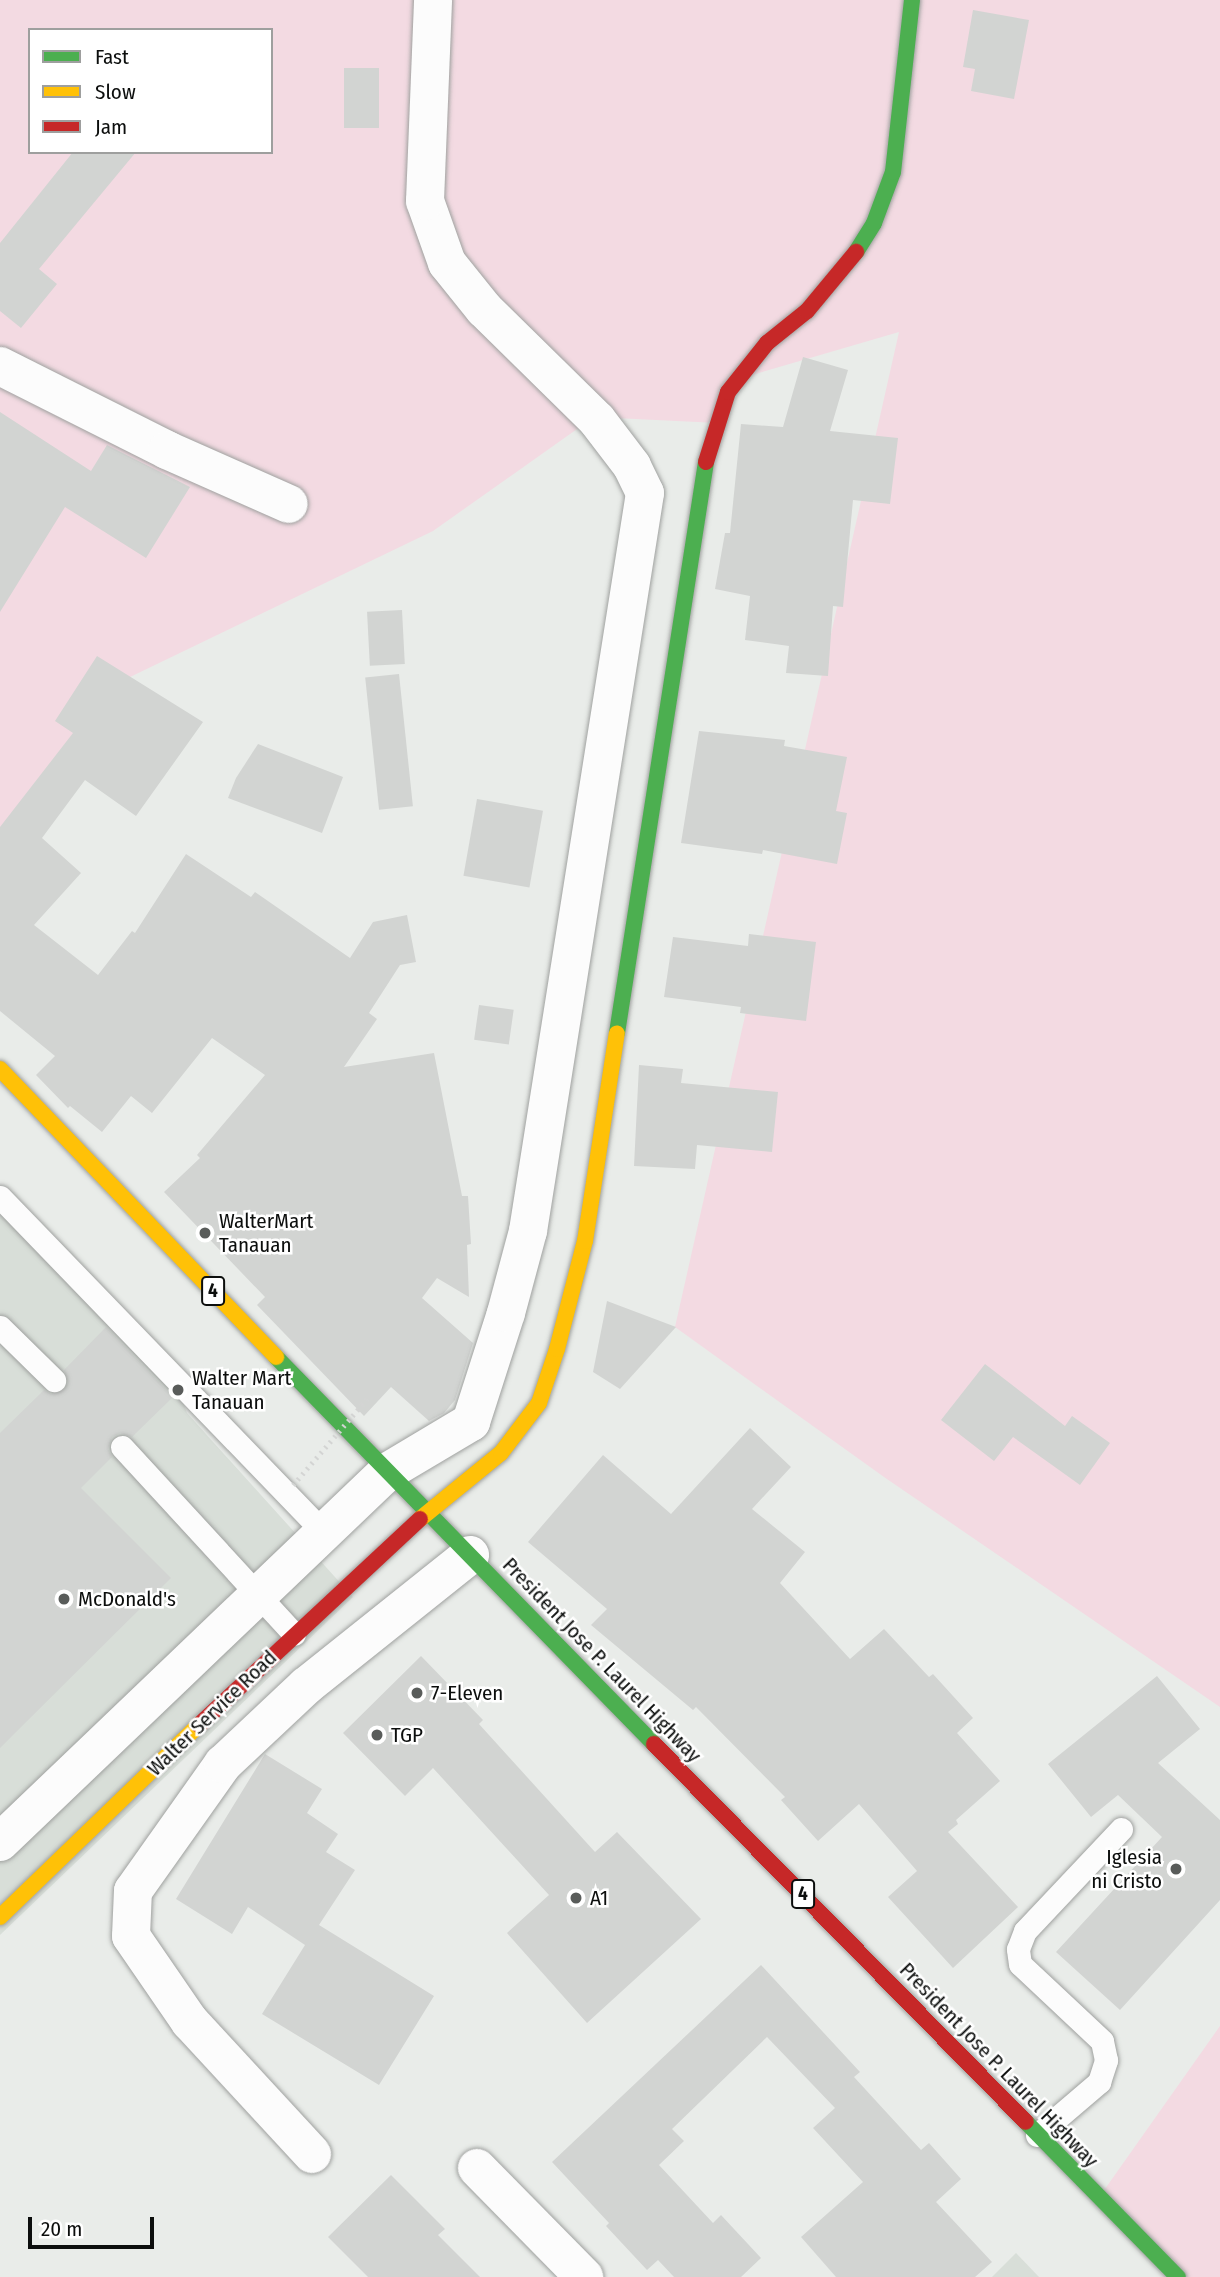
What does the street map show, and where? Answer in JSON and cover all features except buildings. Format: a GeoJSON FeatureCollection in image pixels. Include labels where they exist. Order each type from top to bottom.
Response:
{"type":"FeatureCollection","features":[{"type":"Feature","properties":{"kind":"main road","name":"Walter Service Road"},"geometry":{"type":"LineString","coordinates":[[0,1917],[294,1634],[426,1513],[501,1453],[539,1403],[564,1324],[585,1241],[704,468],[728,392],[767,342],[807,311],[849,263],[874,223],[893,172],[912,0]]}},
{"type":"Feature","properties":{"kind":"main road","name":"President Jose P. Laurel Highway"},"geometry":{"type":"LineString","coordinates":[[4,1081],[1178,2277]]}},
{"type":"Feature","properties":{"kind":"street"},"geometry":{"type":"LineString","coordinates":[[0,1842],[387,1472],[471,1422],[506,1313],[528,1231],[645,493],[632,466],[597,420],[484,309],[447,263],[425,201],[433,0]]}},
{"type":"Feature","properties":{"kind":"street"},"geometry":{"type":"LineString","coordinates":[[0,366],[167,450],[289,504]]}},
{"type":"Feature","properties":{"kind":"street"},"geometry":{"type":"LineString","coordinates":[[645,493],[701,498]]}},
{"type":"Feature","properties":{"kind":"street"},"geometry":{"type":"LineString","coordinates":[[312,2154],[190,2022],[131,1936],[133,1891],[223,1764],[306,1686],[470,1555]]}},
{"type":"Feature","properties":{"kind":"street"},"geometry":{"type":"LineString","coordinates":[[477,2168],[584,2277]]}},
{"type":"Feature","properties":{"kind":"lane"},"geometry":{"type":"LineString","coordinates":[[0,1197],[325,1534]]}},
{"type":"Feature","properties":{"kind":"lane"},"geometry":{"type":"LineString","coordinates":[[0,1327],[54,1380]]}},
{"type":"Feature","properties":{"kind":"lane"},"geometry":{"type":"LineString","coordinates":[[122,1447],[257,1597],[294,1634]]}},
{"type":"Feature","properties":{"kind":"lane"},"geometry":{"type":"LineString","coordinates":[[1037,2135],[1099,2082],[1106,2060],[1102,2041],[1020,1964],[1018,1949],[1026,1931],[1121,1829]]}},
{"type":"Feature","properties":{"kind":"path"},"geometry":{"type":"LineString","coordinates":[[293,1485],[367,1399]]}},
{"type":"Feature","properties":{"kind":"shaded area"},"geometry":{"type":"Polygon","coordinates":[[[0,0],[1220,0],[1220,1707],[884,1477],[675,1327],[899,332],[738,379],[718,423],[594,417],[433,531],[128,678],[0,840],[0,0]]]}},
{"type":"Feature","properties":{"kind":"shaded area"},"geometry":{"type":"Polygon","coordinates":[[[0,1206],[179,1391],[187,1413],[353,1597],[0,1935],[0,1206]]]}},
{"type":"Feature","properties":{"kind":"shaded area"},"geometry":{"type":"Polygon","coordinates":[[[1220,2026],[1220,2277],[1179,2277],[1100,2196],[1220,2026]]]}},
{"type":"Feature","properties":{"kind":"shaded area"},"geometry":{"type":"Polygon","coordinates":[[[1016,2253],[1039,2277],[992,2277],[1016,2253]]]}},
{"type":"Feature","properties":{"kind":"traffic: fast"},"geometry":{"type":"LineString","coordinates":[[856,252],[874,223],[893,172],[912,0]]}},
{"type":"Feature","properties":{"kind":"traffic: fast"},"geometry":{"type":"LineString","coordinates":[[617,1033],[706,462]]}},
{"type":"Feature","properties":{"kind":"traffic: fast"},"geometry":{"type":"LineString","coordinates":[[276,1357],[654,1744]]}},
{"type":"Feature","properties":{"kind":"traffic: fast"},"geometry":{"type":"LineString","coordinates":[[1026,2122],[1178,2277]]}},
{"type":"Feature","properties":{"kind":"traffic: slow"},"geometry":{"type":"LineString","coordinates":[[420,1519],[501,1453],[539,1403],[557,1349],[585,1241],[617,1033]]}},
{"type":"Feature","properties":{"kind":"traffic: slow"},"geometry":{"type":"LineString","coordinates":[[0,1069],[276,1357]]}},
{"type":"Feature","properties":{"kind":"traffic: slow"},"geometry":{"type":"LineString","coordinates":[[0,1917],[199,1725]]}},
{"type":"Feature","properties":{"kind":"traffic: jam"},"geometry":{"type":"LineString","coordinates":[[706,462],[728,392],[767,343],[807,311],[856,252]]}},
{"type":"Feature","properties":{"kind":"traffic: jam"},"geometry":{"type":"LineString","coordinates":[[199,1725],[420,1519]]}},
{"type":"Feature","properties":{"kind":"traffic: jam"},"geometry":{"type":"LineString","coordinates":[[654,1744],[1026,2122]]}},
{"type":"Feature","properties":{"kind":"place","name":"WalterMart Tanauan"},"geometry":{"type":"Point","coordinates":[205,1233]}},
{"type":"Feature","properties":{"kind":"place","name":"Walter Mart Tanauan"},"geometry":{"type":"Point","coordinates":[178,1390]}},
{"type":"Feature","properties":{"kind":"place","name":"McDonald's"},"geometry":{"type":"Point","coordinates":[64,1599]}},
{"type":"Feature","properties":{"kind":"place","name":"7-Eleven"},"geometry":{"type":"Point","coordinates":[417,1693]}},
{"type":"Feature","properties":{"kind":"place","name":"TGP"},"geometry":{"type":"Point","coordinates":[377,1735]}},
{"type":"Feature","properties":{"kind":"place","name":"Iglesia ni Cristo"},"geometry":{"type":"Point","coordinates":[1176,1869]}},
{"type":"Feature","properties":{"kind":"place","name":"A1"},"geometry":{"type":"Point","coordinates":[576,1898]}}]}
